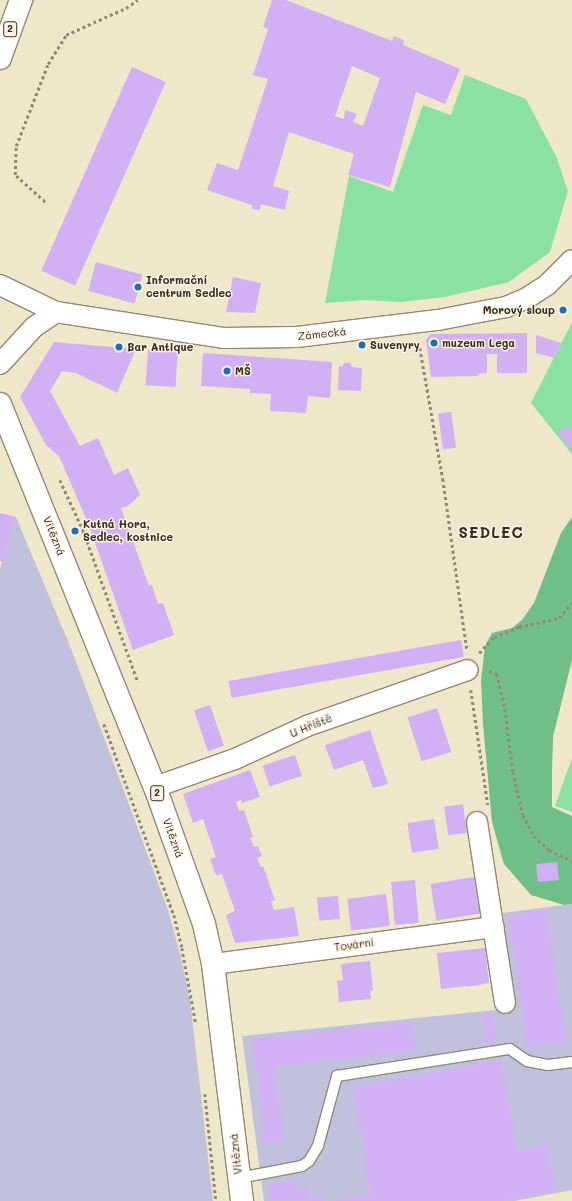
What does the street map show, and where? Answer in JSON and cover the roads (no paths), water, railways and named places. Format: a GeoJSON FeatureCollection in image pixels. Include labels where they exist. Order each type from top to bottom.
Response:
{"type":"FeatureCollection","features":[{"type":"Feature","properties":{"kind":"main road","name":"2"},"geometry":{"type":"LineString","coordinates":[[0,58],[22,0]]}},
{"type":"Feature","properties":{"kind":"main road","name":"Vítězná"},"geometry":{"type":"LineString","coordinates":[[0,404],[155,787],[204,924],[213,964],[242,1201]]}},
{"type":"Feature","properties":{"kind":"street","name":"Zámecká"},"geometry":{"type":"LineString","coordinates":[[0,285],[56,312],[223,338],[297,337],[438,320],[506,307],[527,298],[547,285],[572,260]]}},
{"type":"Feature","properties":{"kind":"street"},"geometry":{"type":"LineString","coordinates":[[0,364],[34,327],[56,312]]}},
{"type":"Feature","properties":{"kind":"street","name":"U Hřiště"},"geometry":{"type":"LineString","coordinates":[[155,787],[235,759],[307,726],[469,667]]}},
{"type":"Feature","properties":{"kind":"street"},"geometry":{"type":"LineString","coordinates":[[477,822],[505,1003]]}},
{"type":"Feature","properties":{"kind":"street","name":"Tovární"},"geometry":{"type":"LineString","coordinates":[[213,964],[494,927]]}},
{"type":"Feature","properties":{"kind":"lane"},"geometry":{"type":"LineString","coordinates":[[239,1178],[302,1166],[309,1161],[318,1146],[337,1076],[510,1049],[526,1061],[548,1065],[572,1062]]}},
{"type":"Feature","properties":{"kind":"place","name":"Informační centrum Sedlec"},"geometry":{"type":"Point","coordinates":[138,287]}},
{"type":"Feature","properties":{"kind":"place","name":"Morový sloup"},"geometry":{"type":"Point","coordinates":[563,310]}},
{"type":"Feature","properties":{"kind":"place","name":"muzeum Lega"},"geometry":{"type":"Point","coordinates":[434,343]}},
{"type":"Feature","properties":{"kind":"place","name":"Suvenyry"},"geometry":{"type":"Point","coordinates":[362,345]}},
{"type":"Feature","properties":{"kind":"place","name":"Bar Antique"},"geometry":{"type":"Point","coordinates":[119,347]}},
{"type":"Feature","properties":{"kind":"place","name":"MŠ"},"geometry":{"type":"Point","coordinates":[227,371]}},
{"type":"Feature","properties":{"kind":"place","name":"Kutná Hora, Sedlec, kostnice"},"geometry":{"type":"Point","coordinates":[75,531]}},
{"type":"Feature","properties":{"kind":"district","name":"SEDLEC"},"geometry":{"type":"Point","coordinates":[491,533]}}]}
